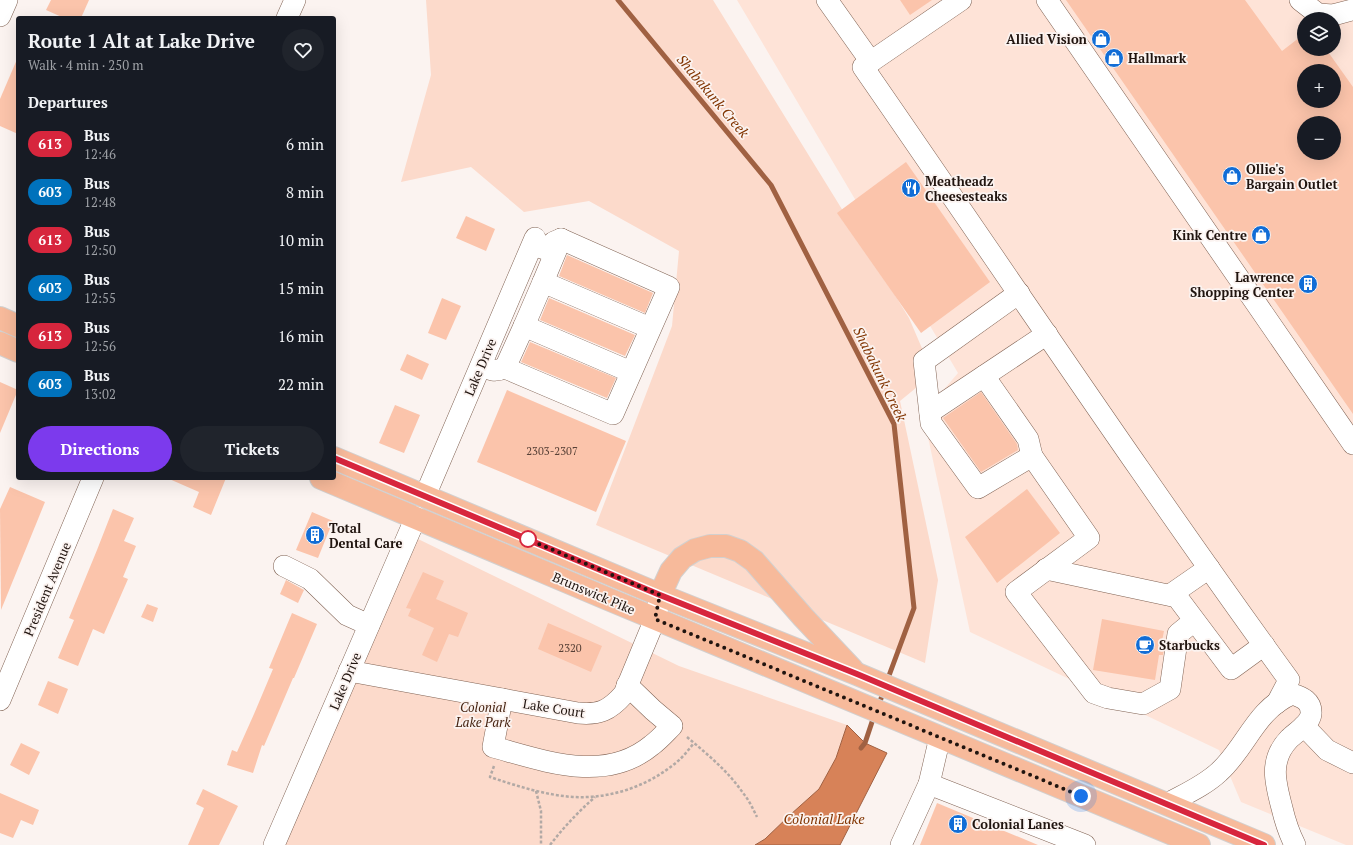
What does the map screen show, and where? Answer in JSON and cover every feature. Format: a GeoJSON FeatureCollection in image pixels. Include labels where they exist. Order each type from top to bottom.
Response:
{"type":"FeatureCollection","features":[{"type":"Feature","properties":{"kind":"main road"},"geometry":{"type":"LineString","coordinates":[[0,318],[16,325]]}},
{"type":"Feature","properties":{"kind":"main road"},"geometry":{"type":"LineString","coordinates":[[0,343],[16,350]]}},
{"type":"Feature","properties":{"kind":"main road","name":"Brunswick Pike"},"geometry":{"type":"LineString","coordinates":[[336,459],[660,595],[864,677],[1264,845]]}},
{"type":"Feature","properties":{"kind":"main road","name":"Brunswick Pike"},"geometry":{"type":"LineString","coordinates":[[326,480],[1195,844]]}},
{"type":"Feature","properties":{"kind":"main road"},"geometry":{"type":"LineString","coordinates":[[660,595],[671,571],[682,558],[695,550],[710,546],[726,546],[740,551],[754,561],[803,617],[864,677]]}},
{"type":"Feature","properties":{"kind":"street"},"geometry":{"type":"LineString","coordinates":[[0,16],[7,0]]}},
{"type":"Feature","properties":{"kind":"street"},"geometry":{"type":"LineString","coordinates":[[288,16],[295,0]]}},
{"type":"Feature","properties":{"kind":"street"},"geometry":{"type":"LineString","coordinates":[[827,0],[871,62]]}},
{"type":"Feature","properties":{"kind":"street"},"geometry":{"type":"LineString","coordinates":[[961,0],[863,67],[1019,293],[1098,411],[1289,680],[1278,702]]}},
{"type":"Feature","properties":{"kind":"street"},"geometry":{"type":"LineString","coordinates":[[1047,0],[1353,444]]}},
{"type":"Feature","properties":{"kind":"street"},"geometry":{"type":"LineString","coordinates":[[1300,0],[1318,14],[1333,15],[1350,7]]}},
{"type":"Feature","properties":{"kind":"street"},"geometry":{"type":"LineString","coordinates":[[481,366],[492,371],[498,371],[504,368],[524,326],[561,239],[669,287],[613,414],[504,368]]}},
{"type":"Feature","properties":{"kind":"street","name":"Lake Drive"},"geometry":{"type":"LineString","coordinates":[[424,496],[534,241],[546,250],[554,242],[561,239]]}},
{"type":"Feature","properties":{"kind":"street"},"geometry":{"type":"LineString","coordinates":[[543,282],[650,328]]}},
{"type":"Feature","properties":{"kind":"street"},"geometry":{"type":"LineString","coordinates":[[1019,293],[924,360],[931,423],[978,488],[1032,456]]}},
{"type":"Feature","properties":{"kind":"street"},"geometry":{"type":"LineString","coordinates":[[524,326],[631,372]]}},
{"type":"Feature","properties":{"kind":"street"},"geometry":{"type":"LineString","coordinates":[[930,412],[1047,334]]}},
{"type":"Feature","properties":{"kind":"street"},"geometry":{"type":"LineString","coordinates":[[984,376],[1028,439],[1032,456],[1089,538],[1016,592],[1094,693],[1108,698],[1143,704],[1170,689],[1178,634],[1194,621]]}},
{"type":"Feature","properties":{"kind":"street","name":"President Avenue"},"geometry":{"type":"LineString","coordinates":[[0,700],[93,480]]}},
{"type":"Feature","properties":{"kind":"street","name":"Lake Drive"},"geometry":{"type":"LineString","coordinates":[[274,845],[416,517]]}},
{"type":"Feature","properties":{"kind":"street"},"geometry":{"type":"LineString","coordinates":[[284,566],[310,579],[347,614],[369,625]]}},
{"type":"Feature","properties":{"kind":"street"},"geometry":{"type":"LineString","coordinates":[[1170,595],[1209,568]]}},
{"type":"Feature","properties":{"kind":"street"},"geometry":{"type":"LineString","coordinates":[[1046,569],[1177,597],[1231,669],[1264,645]]}},
{"type":"Feature","properties":{"kind":"street","name":"Lake Court"},"geometry":{"type":"LineString","coordinates":[[350,671],[578,713],[591,714],[604,711],[615,704],[624,694],[655,619],[660,595]]}},
{"type":"Feature","properties":{"kind":"street"},"geometry":{"type":"LineString","coordinates":[[502,699],[493,747],[541,760],[576,766],[595,767],[615,764],[634,757],[652,746],[672,726],[627,685]]}},
{"type":"Feature","properties":{"kind":"street"},"geometry":{"type":"LineString","coordinates":[[1167,804],[1200,787],[1220,771],[1242,745],[1261,717],[1278,702],[1292,694],[1303,698],[1310,705],[1311,715],[1304,726],[1278,754],[1275,768],[1275,785],[1289,833],[1295,845]]}},
{"type":"Feature","properties":{"kind":"street"},"geometry":{"type":"LineString","coordinates":[[1304,726],[1327,750],[1353,763]]}},
{"type":"Feature","properties":{"kind":"street"},"geometry":{"type":"LineString","coordinates":[[901,845],[929,784],[940,737]]}},
{"type":"Feature","properties":{"kind":"street"},"geometry":{"type":"LineString","coordinates":[[929,784],[1084,845]]}},
{"type":"Feature","properties":{"kind":"path"},"geometry":{"type":"LineString","coordinates":[[672,726],[706,753],[728,774],[744,794],[757,817]]}},
{"type":"Feature","properties":{"kind":"path"},"geometry":{"type":"LineString","coordinates":[[536,791],[541,811],[541,845]]}},
{"type":"Feature","properties":{"kind":"path"},"geometry":{"type":"LineString","coordinates":[[550,845],[561,830],[596,796]]}},
{"type":"Feature","properties":{"kind":"shaded area","name":"Lawrence Shopping Center"},"geometry":{"type":"Polygon","coordinates":[[[737,0],[1353,0],[1353,845],[1346,845],[1241,802],[1219,750],[970,632],[923,414],[958,373],[737,0]]]}},
{"type":"Feature","properties":{"kind":"green space"},"geometry":{"type":"Polygon","coordinates":[[[426,0],[713,0],[909,318],[933,374],[900,401],[938,580],[925,663],[596,525],[672,326],[679,251],[589,201],[524,212],[471,167],[401,182],[431,75],[426,0]]]}},
{"type":"Feature","properties":{"kind":"green space","name":"Colonial Lake Park"},"geometry":{"type":"Polygon","coordinates":[[[416,538],[679,666],[847,725],[836,758],[819,789],[765,839],[755,845],[284,845],[416,538]]]}},
{"type":"Feature","properties":{"kind":"water","name":"Colonial Lake"},"geometry":{"type":"Polygon","coordinates":[[[847,725],[865,743],[887,753],[840,845],[755,845],[765,839],[819,789],[836,758],[847,725]]]}},
{"type":"Feature","properties":{"kind":"building"},"geometry":{"type":"Polygon","coordinates":[[[51,0],[89,0],[82,16],[60,16],[46,10],[51,0]]]}},
{"type":"Feature","properties":{"kind":"building"},"geometry":{"type":"Polygon","coordinates":[[[900,0],[932,0],[910,15],[900,0]]]}},
{"type":"Feature","properties":{"kind":"building","name":"Lawrence Shopping Center"},"geometry":{"type":"Polygon","coordinates":[[[1066,0],[1245,0],[1282,51],[1297,39],[1297,56],[1331,56],[1337,64],[1297,64],[1297,108],[1341,108],[1341,70],[1353,87],[1353,414],[1066,0]]]}},
{"type":"Feature","properties":{"kind":"building"},"geometry":{"type":"Polygon","coordinates":[[[16,62],[16,133],[0,126],[0,99],[16,62]]]}},
{"type":"Feature","properties":{"kind":"building"},"geometry":{"type":"Polygon","coordinates":[[[906,162],[990,282],[921,333],[837,213],[906,162]]]}},
{"type":"Feature","properties":{"kind":"building"},"geometry":{"type":"Polygon","coordinates":[[[466,216],[495,229],[486,251],[456,238],[466,216]]]}},
{"type":"Feature","properties":{"kind":"building"},"geometry":{"type":"Polygon","coordinates":[[[567,255],[653,293],[645,313],[559,276],[567,255]]]}},
{"type":"Feature","properties":{"kind":"building"},"geometry":{"type":"Polygon","coordinates":[[[442,298],[461,306],[446,340],[428,333],[442,298]]]}},
{"type":"Feature","properties":{"kind":"building"},"geometry":{"type":"Polygon","coordinates":[[[549,298],[635,335],[625,356],[540,320],[549,298]]]}},
{"type":"Feature","properties":{"kind":"building"},"geometry":{"type":"Polygon","coordinates":[[[530,342],[616,378],[607,398],[521,362],[530,342]]]}},
{"type":"Feature","properties":{"kind":"building"},"geometry":{"type":"Polygon","coordinates":[[[407,354],[429,364],[422,380],[400,370],[407,354]]]}},
{"type":"Feature","properties":{"kind":"building"},"geometry":{"type":"Polygon","coordinates":[[[0,382],[16,389],[16,395],[0,433],[0,382]]]}},
{"type":"Feature","properties":{"kind":"building"},"geometry":{"type":"Polygon","coordinates":[[[507,390],[626,441],[596,512],[477,462],[507,390]]]}},
{"type":"Feature","properties":{"kind":"building"},"geometry":{"type":"Polygon","coordinates":[[[981,392],[1017,444],[1018,450],[981,472],[943,418],[981,392]]]}},
{"type":"Feature","properties":{"kind":"building"},"geometry":{"type":"Polygon","coordinates":[[[395,405],[420,415],[404,453],[379,443],[395,405]]]}},
{"type":"Feature","properties":{"kind":"building"},"geometry":{"type":"Polygon","coordinates":[[[172,480],[225,480],[211,515],[193,507],[199,492],[172,480]]]}},
{"type":"Feature","properties":{"kind":"building"},"geometry":{"type":"Polygon","coordinates":[[[10,487],[45,502],[1,610],[0,509],[10,487]]]}},
{"type":"Feature","properties":{"kind":"building"},"geometry":{"type":"Polygon","coordinates":[[[1027,489],[1060,533],[997,583],[965,537],[1027,489]]]}},
{"type":"Feature","properties":{"kind":"building"},"geometry":{"type":"Polygon","coordinates":[[[113,509],[134,518],[124,541],[136,546],[123,577],[128,579],[104,634],[93,629],[78,666],[58,658],[74,620],[69,618],[113,509]]]}},
{"type":"Feature","properties":{"kind":"building","name":"Total Dental Care"},"geometry":{"type":"Polygon","coordinates":[[[312,512],[333,521],[318,558],[296,550],[312,512]]]}},
{"type":"Feature","properties":{"kind":"building"},"geometry":{"type":"Polygon","coordinates":[[[423,572],[444,581],[436,599],[468,613],[458,637],[449,634],[437,662],[422,655],[434,628],[408,616],[411,609],[406,608],[423,572]]]}},
{"type":"Feature","properties":{"kind":"building"},"geometry":{"type":"Polygon","coordinates":[[[286,580],[304,590],[298,603],[280,594],[286,580]]]}},
{"type":"Feature","properties":{"kind":"building"},"geometry":{"type":"Polygon","coordinates":[[[147,604],[158,608],[153,622],[141,617],[147,604]]]}},
{"type":"Feature","properties":{"kind":"building"},"geometry":{"type":"Polygon","coordinates":[[[292,613],[317,624],[294,678],[264,746],[262,745],[253,773],[227,765],[232,750],[237,752],[254,714],[273,669],[269,668],[292,613]]]}},
{"type":"Feature","properties":{"kind":"building"},"geometry":{"type":"Polygon","coordinates":[[[1102,619],[1164,631],[1162,641],[1165,641],[1163,655],[1159,655],[1155,680],[1093,670],[1102,619]]]}},
{"type":"Feature","properties":{"kind":"building"},"geometry":{"type":"Polygon","coordinates":[[[548,623],[602,646],[591,672],[538,649],[548,623]]]}},
{"type":"Feature","properties":{"kind":"building"},"geometry":{"type":"Polygon","coordinates":[[[48,681],[68,689],[58,714],[38,705],[48,681]]]}},
{"type":"Feature","properties":{"kind":"building"},"geometry":{"type":"Polygon","coordinates":[[[21,743],[40,752],[29,775],[10,765],[21,743]]]}},
{"type":"Feature","properties":{"kind":"building"},"geometry":{"type":"Polygon","coordinates":[[[203,789],[238,806],[219,845],[188,845],[204,808],[196,804],[203,789]]]}},
{"type":"Feature","properties":{"kind":"building"},"geometry":{"type":"Polygon","coordinates":[[[0,793],[39,810],[33,825],[21,820],[13,838],[0,833],[0,793]]]}},
{"type":"Feature","properties":{"kind":"building","name":"Colonial Lanes"},"geometry":{"type":"Polygon","coordinates":[[[937,803],[1038,845],[920,845],[937,803]]]}},
{"type":"Feature","properties":{"kind":"waterway","name":"Shabakunk Creek"},"geometry":{"type":"LineString","coordinates":[[618,0],[771,185],[894,424],[914,608],[887,681]]}},
{"type":"Feature","properties":{"kind":"waterway","name":"Shabakunk Creek"},"geometry":{"type":"LineString","coordinates":[[878,707],[884,690]]}},
{"type":"Feature","properties":{"kind":"waterway","name":"Shabakunk Creek"},"geometry":{"type":"LineString","coordinates":[[861,748],[865,743],[874,716]]}},
{"type":"Feature","properties":{"kind":"bus line","name":"613"},"geometry":{"type":"LineString","coordinates":[[336,459],[660,595],[857,674],[1264,845]]}},
{"type":"Feature","properties":{"kind":"place","name":"Allied Vision"},"geometry":{"type":"Point","coordinates":[1101,39]}},
{"type":"Feature","properties":{"kind":"place","name":"Hallmark"},"geometry":{"type":"Point","coordinates":[1114,58]}},
{"type":"Feature","properties":{"kind":"place","name":"Ollie's Bargain Outlet"},"geometry":{"type":"Point","coordinates":[1232,176]}},
{"type":"Feature","properties":{"kind":"place","name":"Meatheadz Cheesesteaks"},"geometry":{"type":"Point","coordinates":[911,188]}},
{"type":"Feature","properties":{"kind":"place","name":"Kink Centre"},"geometry":{"type":"Point","coordinates":[1261,235]}},
{"type":"Feature","properties":{"kind":"place","name":"Lawrence Shopping Center"},"geometry":{"type":"Point","coordinates":[1308,284]}},
{"type":"Feature","properties":{"kind":"place","name":"Total Dental Care"},"geometry":{"type":"Point","coordinates":[315,535]}},
{"type":"Feature","properties":{"kind":"place","name":"Starbucks"},"geometry":{"type":"Point","coordinates":[1145,645]}},
{"type":"Feature","properties":{"kind":"place","name":"Colonial Lanes"},"geometry":{"type":"Point","coordinates":[958,824]}},
{"type":"Feature","properties":{"kind":"route"},"geometry":{"type":"LineString","coordinates":[[528,539],[660,595],[655,619],[1081,796]]}}]}
